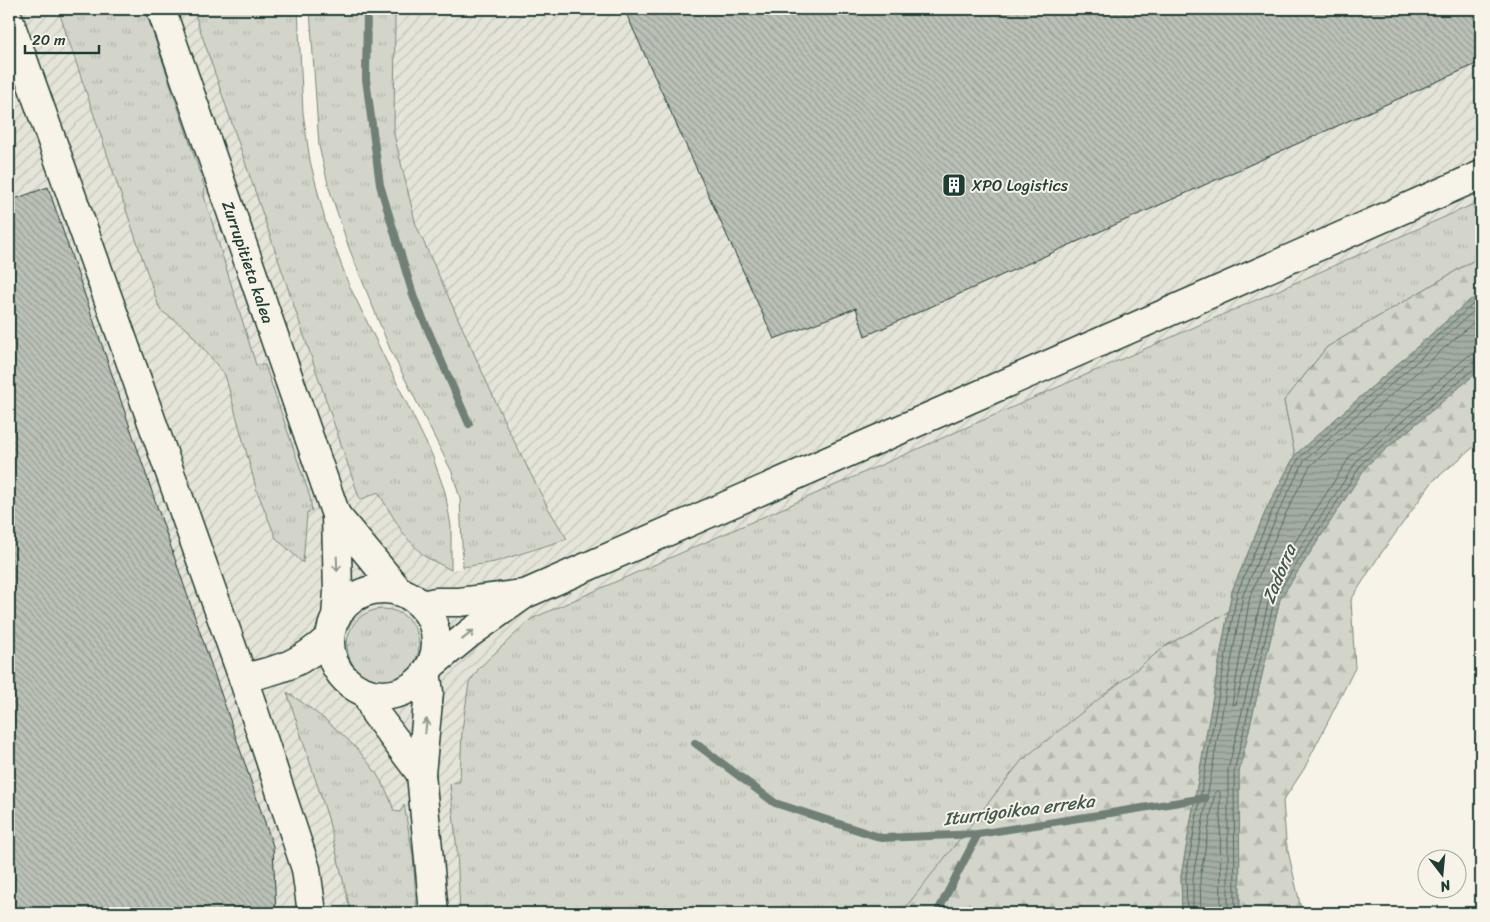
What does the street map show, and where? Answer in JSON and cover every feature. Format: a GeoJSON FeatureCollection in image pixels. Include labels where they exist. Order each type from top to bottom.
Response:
{"type":"FeatureCollection","features":[{"type":"Feature","properties":{"kind":"street","name":"Zurrupitieta kalea"},"geometry":{"type":"LineString","coordinates":[[161,9],[336,515],[338,592],[333,627]]}},
{"type":"Feature","properties":{"kind":"street"},"geometry":{"type":"LineString","coordinates":[[9,20],[243,678],[306,869],[312,913]]}},
{"type":"Feature","properties":{"kind":"street"},"geometry":{"type":"LineString","coordinates":[[285,668],[319,673],[379,695],[406,690],[470,633],[525,594],[1481,176]]}},
{"type":"Feature","properties":{"kind":"street","name":"Zurrupitieta kalea"},"geometry":{"type":"LineString","coordinates":[[336,515],[399,591]]}},
{"type":"Feature","properties":{"kind":"street"},"geometry":{"type":"LineString","coordinates":[[243,678],[285,668],[313,652],[333,627],[347,602],[363,592],[381,588],[399,591],[412,596],[422,605],[431,619],[436,634],[436,651],[428,669],[429,692],[421,774],[434,913]]}},
{"type":"Feature","properties":{"kind":"street"},"geometry":{"type":"LineString","coordinates":[[422,605],[525,594]]}},
{"type":"Feature","properties":{"kind":"street"},"geometry":{"type":"LineString","coordinates":[[333,627],[331,653],[337,668],[356,686],[421,774]]}},
{"type":"Feature","properties":{"kind":"shaded area"},"geometry":{"type":"Polygon","coordinates":[[[9,9],[193,9],[360,500],[378,492],[404,536],[424,556],[451,570],[495,562],[536,550],[567,538],[548,508],[507,427],[416,225],[394,134],[395,9],[1481,9],[1481,201],[531,619],[480,667],[469,683],[462,730],[457,851],[460,913],[9,913],[9,9]]]}},
{"type":"Feature","properties":{"kind":"green space"},"geometry":{"type":"Polygon","coordinates":[[[58,9],[145,9],[205,188],[204,196],[256,365],[265,365],[310,497],[312,511],[307,513],[303,563],[276,538],[257,491],[225,375],[188,330],[160,310],[58,9]]]}},
{"type":"Feature","properties":{"kind":"green space"},"geometry":{"type":"Polygon","coordinates":[[[193,9],[298,9],[303,113],[310,161],[326,224],[349,285],[432,455],[445,492],[451,526],[451,570],[424,556],[404,535],[378,492],[360,500],[193,9]]]}},
{"type":"Feature","properties":{"kind":"green space"},"geometry":{"type":"Polygon","coordinates":[[[310,9],[395,9],[394,134],[416,225],[507,427],[548,508],[567,539],[495,562],[463,567],[460,498],[452,472],[390,349],[349,248],[329,188],[319,146],[310,9]]]}},
{"type":"Feature","properties":{"kind":"green space"},"geometry":{"type":"Polygon","coordinates":[[[1481,201],[1481,256],[1327,347],[1284,401],[1295,455],[1267,508],[1232,591],[1228,612],[1167,645],[909,903],[905,913],[460,913],[457,851],[450,784],[460,781],[462,730],[469,683],[480,667],[531,619],[1481,201]]]}},
{"type":"Feature","properties":{"kind":"green space"},"geometry":{"type":"Polygon","coordinates":[[[1481,256],[1481,297],[1470,300],[1295,455],[1284,401],[1327,347],[1481,256]]]}},
{"type":"Feature","properties":{"kind":"green space"},"geometry":{"type":"Polygon","coordinates":[[[1481,369],[1481,441],[1433,481],[1377,559],[1351,600],[1355,668],[1304,769],[1283,801],[1286,842],[1302,913],[1240,913],[1239,772],[1280,599],[1367,465],[1481,369]]]}},
{"type":"Feature","properties":{"kind":"green space"},"geometry":{"type":"Polygon","coordinates":[[[383,609],[397,612],[409,619],[416,631],[419,645],[416,659],[409,671],[397,678],[383,681],[369,678],[357,671],[350,659],[347,645],[350,631],[357,619],[369,612],[383,609]]]}},
{"type":"Feature","properties":{"kind":"green space"},"geometry":{"type":"Polygon","coordinates":[[[1228,612],[1181,876],[1182,913],[905,913],[909,903],[1022,760],[1167,645],[1228,612]]]}},
{"type":"Feature","properties":{"kind":"green space"},"geometry":{"type":"Polygon","coordinates":[[[287,692],[336,729],[365,758],[387,792],[394,811],[400,812],[404,805],[413,856],[417,913],[351,913],[328,818],[287,692]]]}},
{"type":"Feature","properties":{"kind":"water","name":"Zadorra"},"geometry":{"type":"Polygon","coordinates":[[[1481,297],[1481,369],[1367,465],[1280,599],[1239,772],[1240,913],[1182,913],[1181,876],[1232,591],[1267,508],[1295,455],[1470,300],[1481,297]]]}},
{"type":"Feature","properties":{"kind":"building","name":"XPO Logistics"},"geometry":{"type":"Polygon","coordinates":[[[624,9],[1481,9],[1481,62],[865,336],[856,308],[774,339],[624,9]]]}},
{"type":"Feature","properties":{"kind":"building"},"geometry":{"type":"Polygon","coordinates":[[[48,187],[273,846],[276,913],[9,913],[9,201],[48,187]]]}},
{"type":"Feature","properties":{"kind":"waterway","name":"Iturrigoikoa erreka"},"geometry":{"type":"LineString","coordinates":[[367,9],[366,79],[380,185],[414,298],[469,424]]}},
{"type":"Feature","properties":{"kind":"waterway","name":"Iturrigoikoa erreka"},"geometry":{"type":"LineString","coordinates":[[695,743],[775,803],[882,838],[978,834],[1205,798]]}},
{"type":"Feature","properties":{"kind":"waterway"},"geometry":{"type":"LineString","coordinates":[[937,913],[978,834]]}},
{"type":"Feature","properties":{"kind":"place","name":"XPO Logistics"},"geometry":{"type":"Point","coordinates":[954,185]}}]}
